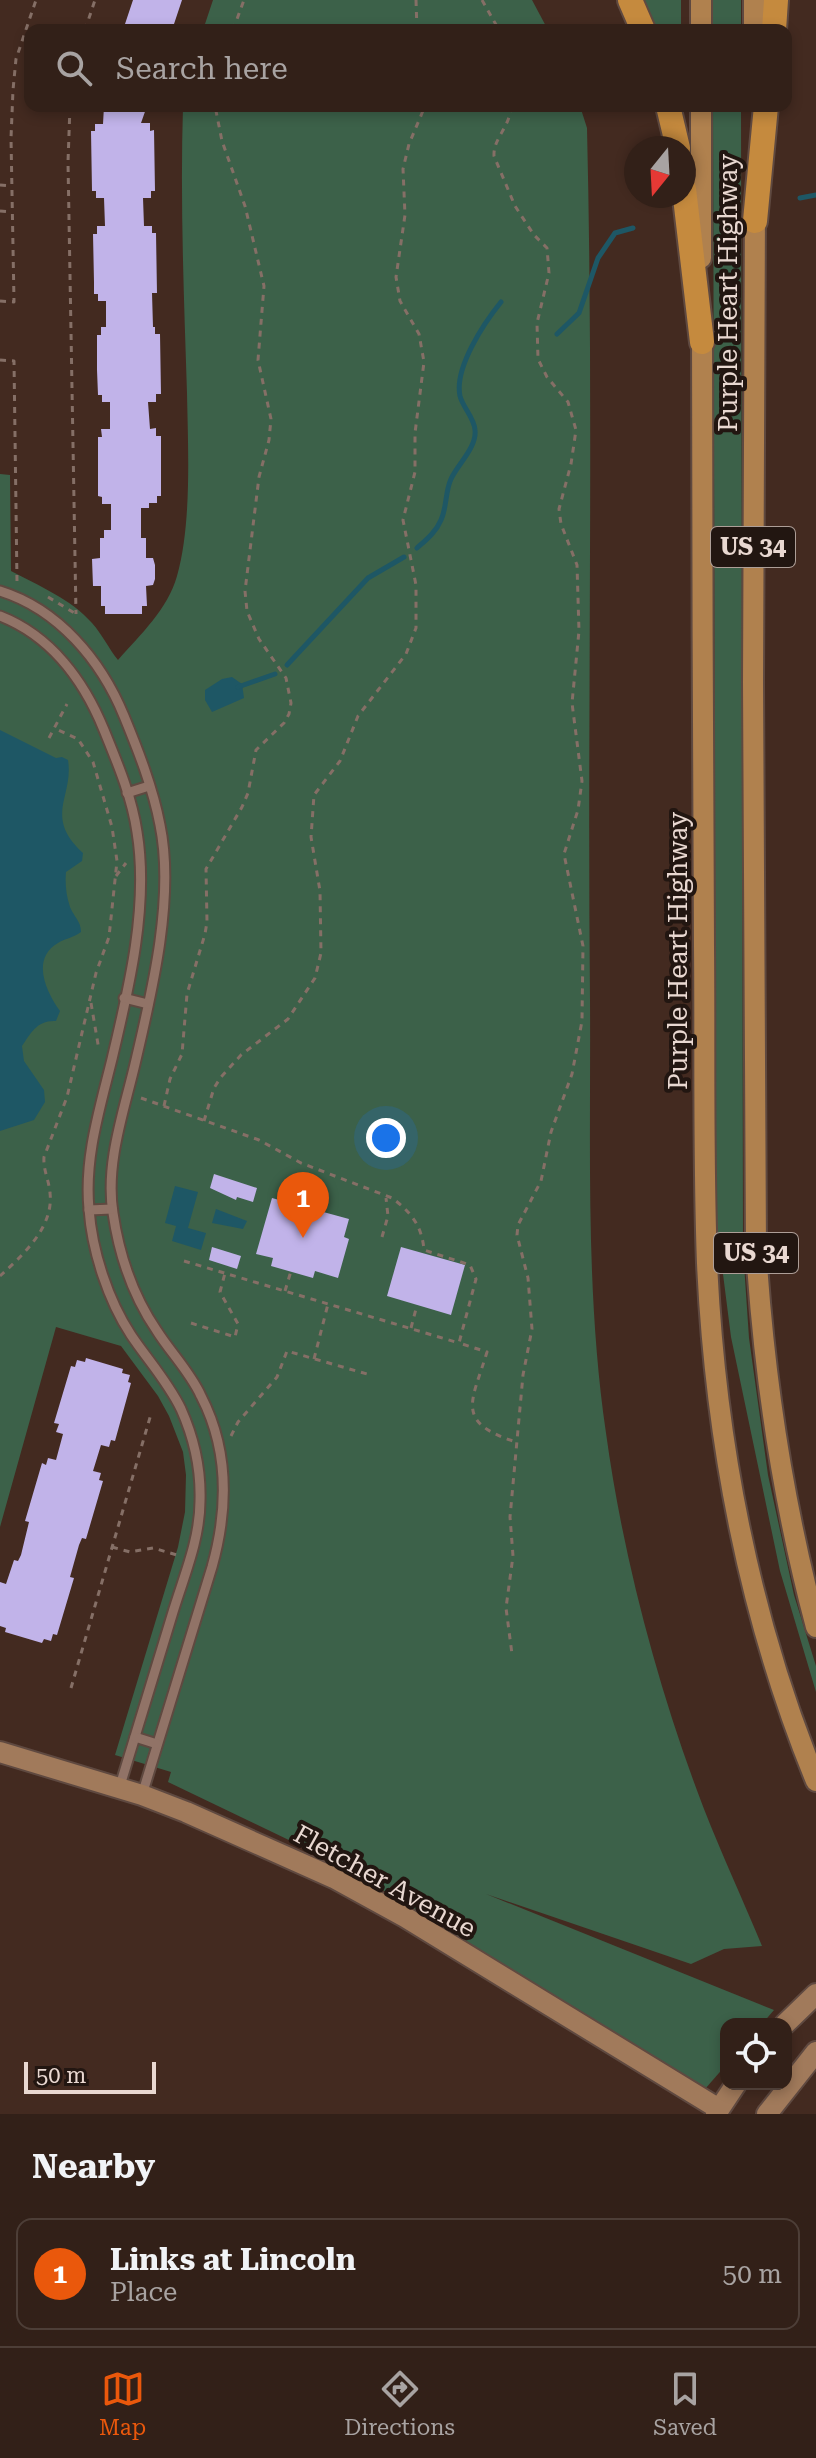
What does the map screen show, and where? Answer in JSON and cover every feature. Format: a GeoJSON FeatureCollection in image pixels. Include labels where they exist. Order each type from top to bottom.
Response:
{"type":"FeatureCollection","features":[{"type":"Feature","properties":{"kind":"highway"},"geometry":{"type":"LineString","coordinates":[[630,0],[640,24]]}},
{"type":"Feature","properties":{"kind":"highway"},"geometry":{"type":"LineString","coordinates":[[774,24],[776,0]]}},
{"type":"Feature","properties":{"kind":"highway"},"geometry":{"type":"LineString","coordinates":[[669,112],[675,136]]}},
{"type":"Feature","properties":{"kind":"highway"},"geometry":{"type":"LineString","coordinates":[[755,221],[765,112]]}},
{"type":"Feature","properties":{"kind":"highway"},"geometry":{"type":"LineString","coordinates":[[686,208],[702,342]]}},
{"type":"Feature","properties":{"kind":"main road"},"geometry":{"type":"LineString","coordinates":[[701,0],[701,24]]}},
{"type":"Feature","properties":{"kind":"main road"},"geometry":{"type":"LineString","coordinates":[[754,0],[754,24]]}},
{"type":"Feature","properties":{"kind":"main road","name":"Purple Heart Highway"},"geometry":{"type":"LineString","coordinates":[[701,112],[705,1140],[711,1311],[720,1409],[757,1606],[816,1781]]}},
{"type":"Feature","properties":{"kind":"main road","name":"Purple Heart Highway"},"geometry":{"type":"LineString","coordinates":[[755,112],[753,682],[756,1249],[760,1321],[781,1475],[796,1553],[816,1627]]}},
{"type":"Feature","properties":{"kind":"street","name":"Fletcher Avenue"},"geometry":{"type":"LineString","coordinates":[[0,1752],[142,1795],[231,1830],[360,1892],[717,2111]]}},
{"type":"Feature","properties":{"kind":"street"},"geometry":{"type":"LineString","coordinates":[[791,2018],[816,1994]]}},
{"type":"Feature","properties":{"kind":"street"},"geometry":{"type":"LineString","coordinates":[[767,2114],[816,2052]]}},
{"type":"Feature","properties":{"kind":"street"},"geometry":{"type":"LineString","coordinates":[[717,2111],[732,2090]]}},
{"type":"Feature","properties":{"kind":"lane"},"geometry":{"type":"LineString","coordinates":[[0,591],[30,603],[53,618],[100,668],[120,706],[160,825],[165,886],[159,940],[114,1157],[112,1209],[122,1255],[140,1302],[202,1397],[216,1436],[224,1503],[216,1552],[142,1795]]}},
{"type":"Feature","properties":{"kind":"lane"},"geometry":{"type":"LineString","coordinates":[[0,616],[19,623],[38,637],[80,682],[100,720],[137,829],[141,885],[136,936],[93,1139],[89,1210],[95,1246],[111,1296],[128,1330],[180,1407],[192,1436],[199,1472],[200,1502],[189,1559],[119,1789]]}},
{"type":"Feature","properties":{"kind":"lane"},"geometry":{"type":"LineString","coordinates":[[127,793],[149,786]]}},
{"type":"Feature","properties":{"kind":"lane"},"geometry":{"type":"LineString","coordinates":[[124,998],[148,1004]]}},
{"type":"Feature","properties":{"kind":"lane"},"geometry":{"type":"LineString","coordinates":[[89,1210],[112,1209]]}},
{"type":"Feature","properties":{"kind":"lane"},"geometry":{"type":"LineString","coordinates":[[135,1737],[157,1744]]}},
{"type":"Feature","properties":{"kind":"path"},"geometry":{"type":"LineString","coordinates":[[28,24],[36,0]]}},
{"type":"Feature","properties":{"kind":"path"},"geometry":{"type":"LineString","coordinates":[[87,24],[95,0]]}},
{"type":"Feature","properties":{"kind":"path"},"geometry":{"type":"LineString","coordinates":[[235,24],[244,0]]}},
{"type":"Feature","properties":{"kind":"path"},"geometry":{"type":"LineString","coordinates":[[416,0],[417,24]]}},
{"type":"Feature","properties":{"kind":"path"},"geometry":{"type":"LineString","coordinates":[[482,0],[496,24]]}},
{"type":"Feature","properties":{"kind":"path"},"geometry":{"type":"LineString","coordinates":[[0,301],[14,302],[11,122],[16,59],[24,35]]}},
{"type":"Feature","properties":{"kind":"path"},"geometry":{"type":"LineString","coordinates":[[70,112],[68,162],[76,614]]}},
{"type":"Feature","properties":{"kind":"path"},"geometry":{"type":"LineString","coordinates":[[164,1106],[170,1079],[182,1054],[187,994],[205,934],[206,869],[248,793],[256,750],[284,723],[291,703],[286,678],[259,639],[247,611],[245,591],[259,477],[271,419],[258,360],[264,286],[245,206],[222,141],[216,112]]}},
{"type":"Feature","properties":{"kind":"path"},"geometry":{"type":"LineString","coordinates":[[204,1121],[214,1088],[221,1077],[241,1055],[288,1019],[315,978],[321,953],[320,891],[311,837],[314,795],[340,761],[358,716],[406,654],[416,628],[416,585],[403,520],[415,472],[415,433],[424,362],[419,334],[400,301],[396,277],[405,215],[403,169],[409,144],[422,112]]}},
{"type":"Feature","properties":{"kind":"path"},"geometry":{"type":"LineString","coordinates":[[510,112],[508,125],[494,148],[494,156],[515,206],[534,235],[547,248],[549,273],[537,323],[538,359],[547,377],[568,402],[576,430],[575,449],[559,517],[577,565],[579,587],[579,643],[572,703],[581,765],[581,796],[564,854],[583,946],[582,1021],[577,1052],[566,1096],[551,1132],[541,1181],[518,1225],[517,1235],[528,1278],[532,1329],[523,1375],[510,1517],[513,1556],[506,1608],[512,1654]]}},
{"type":"Feature","properties":{"kind":"path"},"geometry":{"type":"LineString","coordinates":[[0,185],[11,186]]}},
{"type":"Feature","properties":{"kind":"path"},"geometry":{"type":"LineString","coordinates":[[0,211],[11,212]]}},
{"type":"Feature","properties":{"kind":"path"},"geometry":{"type":"LineString","coordinates":[[0,360],[14,361],[17,582]]}},
{"type":"Feature","properties":{"kind":"path"},"geometry":{"type":"LineString","coordinates":[[49,738],[67,704]]}},
{"type":"Feature","properties":{"kind":"path"},"geometry":{"type":"LineString","coordinates":[[0,1276],[27,1249],[48,1218],[50,1193],[43,1167],[44,1157],[67,1097],[96,973],[109,937],[116,876],[116,848],[93,762],[74,736],[54,728]]}},
{"type":"Feature","properties":{"kind":"path"},"geometry":{"type":"LineString","coordinates":[[74,736],[77,731]]}},
{"type":"Feature","properties":{"kind":"path"},"geometry":{"type":"LineString","coordinates":[[116,848],[124,852],[125,867],[116,876]]}},
{"type":"Feature","properties":{"kind":"path"},"geometry":{"type":"LineString","coordinates":[[140,1097],[259,1140],[313,1168],[392,1198],[418,1225],[424,1250],[470,1265],[476,1279],[459,1343]]}},
{"type":"Feature","properties":{"kind":"path"},"geometry":{"type":"LineString","coordinates":[[382,1237],[388,1216],[385,1196]]}},
{"type":"Feature","properties":{"kind":"path"},"geometry":{"type":"LineString","coordinates":[[184,1261],[487,1352],[477,1380],[472,1415],[493,1433],[518,1442]]}},
{"type":"Feature","properties":{"kind":"path"},"geometry":{"type":"LineString","coordinates":[[285,1291],[291,1271]]}},
{"type":"Feature","properties":{"kind":"path"},"geometry":{"type":"LineString","coordinates":[[191,1323],[235,1337],[238,1324],[220,1292],[225,1273]]}},
{"type":"Feature","properties":{"kind":"path"},"geometry":{"type":"LineString","coordinates":[[314,1359],[328,1304]]}},
{"type":"Feature","properties":{"kind":"path"},"geometry":{"type":"LineString","coordinates":[[411,1328],[417,1305]]}},
{"type":"Feature","properties":{"kind":"path"},"geometry":{"type":"LineString","coordinates":[[230,1438],[238,1422],[277,1377],[287,1351],[367,1374]]}},
{"type":"Feature","properties":{"kind":"path"},"geometry":{"type":"LineString","coordinates":[[71,1688],[151,1414]]}},
{"type":"Feature","properties":{"kind":"path"},"geometry":{"type":"LineString","coordinates":[[112,1547],[130,1552],[153,1548],[189,1559]]}},
{"type":"Feature","properties":{"kind":"green space"},"geometry":{"type":"Polygon","coordinates":[[[213,0],[532,0],[545,24],[205,24],[213,0]]]}},
{"type":"Feature","properties":{"kind":"green space"},"geometry":{"type":"Polygon","coordinates":[[[636,0],[681,0],[681,24],[647,24],[636,0]]]}},
{"type":"Feature","properties":{"kind":"green space"},"geometry":{"type":"Polygon","coordinates":[[[713,0],[741,0],[741,24],[713,24],[713,0]]]}},
{"type":"Feature","properties":{"kind":"green space"},"geometry":{"type":"Polygon","coordinates":[[[183,112],[582,112],[587,128],[590,346],[590,1216],[599,1379],[613,1480],[644,1624],[704,1809],[762,1946],[724,1949],[691,1964],[486,1894],[774,2010],[767,2018],[720,2018],[720,2072],[705,2089],[347,1868],[168,1782],[171,1772],[115,1755],[178,1547],[185,1512],[186,1475],[183,1452],[169,1416],[121,1346],[56,1327],[0,1527],[0,474],[10,475],[11,571],[84,614],[118,660],[152,621],[173,588],[185,533],[188,461],[182,214],[183,112]]]}},
{"type":"Feature","properties":{"kind":"green space"},"geometry":{"type":"Polygon","coordinates":[[[713,112],[741,112],[743,1249],[749,1338],[768,1475],[794,1595],[816,1666],[816,1692],[780,1571],[731,1337],[716,1219],[713,112]]]}},
{"type":"Feature","properties":{"kind":"water"},"geometry":{"type":"Polygon","coordinates":[[[232,677],[242,684],[244,698],[212,712],[205,700],[205,690],[222,679],[232,677]]]}},
{"type":"Feature","properties":{"kind":"water"},"geometry":{"type":"Polygon","coordinates":[[[0,730],[56,758],[68,760],[62,817],[71,840],[83,853],[82,861],[66,872],[69,903],[81,932],[50,950],[43,967],[46,986],[60,1011],[56,1021],[39,1025],[22,1046],[24,1061],[44,1090],[45,1102],[34,1120],[0,1131],[0,730]]]}},
{"type":"Feature","properties":{"kind":"water"},"geometry":{"type":"Polygon","coordinates":[[[175,1186],[198,1192],[188,1228],[206,1233],[201,1250],[172,1241],[176,1226],[165,1223],[175,1186]]]}},
{"type":"Feature","properties":{"kind":"water"},"geometry":{"type":"Polygon","coordinates":[[[216,1209],[247,1221],[243,1229],[212,1223],[216,1209]]]}},
{"type":"Feature","properties":{"kind":"building"},"geometry":{"type":"Polygon","coordinates":[[[133,0],[182,0],[174,24],[125,24],[133,0]]]}},
{"type":"Feature","properties":{"kind":"building"},"geometry":{"type":"Polygon","coordinates":[[[104,112],[145,112],[141,123],[150,123],[150,131],[154,130],[155,191],[151,191],[151,198],[143,198],[144,226],[152,226],[152,233],[156,233],[157,293],[152,293],[153,327],[155,334],[160,334],[161,394],[156,394],[156,402],[148,402],[150,429],[156,428],[156,436],[161,436],[161,496],[157,496],[157,503],[149,503],[149,508],[141,508],[141,538],[146,538],[146,558],[153,558],[155,565],[155,579],[153,585],[146,586],[147,606],[142,606],[142,614],[105,614],[105,606],[101,606],[101,586],[93,586],[92,559],[100,558],[100,538],[104,538],[104,530],[111,530],[111,504],[102,504],[102,497],[98,496],[98,437],[102,437],[101,429],[110,429],[110,402],[102,402],[102,395],[98,395],[97,335],[101,335],[101,327],[106,327],[106,301],[98,301],[98,294],[94,294],[93,234],[97,234],[97,226],[105,226],[104,198],[96,198],[96,191],[92,191],[91,131],[95,131],[95,124],[103,124],[104,112]]]}},
{"type":"Feature","properties":{"kind":"building"},"geometry":{"type":"Polygon","coordinates":[[[214,1174],[257,1188],[253,1202],[237,1197],[236,1200],[210,1188],[214,1174]]]}},
{"type":"Feature","properties":{"kind":"building"},"geometry":{"type":"Polygon","coordinates":[[[272,1198],[349,1219],[344,1237],[349,1239],[338,1278],[315,1271],[313,1278],[271,1266],[273,1258],[256,1254],[272,1198]]]}},
{"type":"Feature","properties":{"kind":"building"},"geometry":{"type":"Polygon","coordinates":[[[212,1247],[241,1256],[237,1269],[209,1260],[212,1247]]]}},
{"type":"Feature","properties":{"kind":"building"},"geometry":{"type":"Polygon","coordinates":[[[401,1247],[465,1265],[451,1315],[387,1296],[401,1247]]]}},
{"type":"Feature","properties":{"kind":"building"},"geometry":{"type":"Polygon","coordinates":[[[86,1358],[123,1369],[122,1373],[130,1375],[128,1382],[131,1383],[115,1441],[111,1440],[109,1447],[101,1445],[93,1471],[101,1473],[99,1480],[103,1481],[86,1539],[82,1538],[79,1545],[70,1577],[74,1578],[57,1635],[53,1634],[51,1641],[44,1639],[42,1643],[5,1632],[6,1628],[0,1626],[0,1582],[6,1584],[14,1560],[18,1561],[21,1555],[29,1522],[25,1521],[42,1463],[46,1465],[48,1458],[56,1460],[63,1434],[56,1432],[59,1424],[54,1423],[71,1366],[75,1367],[77,1360],[85,1362],[86,1358]]]}},
{"type":"Feature","properties":{"kind":"waterway"},"geometry":{"type":"LineString","coordinates":[[800,198],[816,195]]}},
{"type":"Feature","properties":{"kind":"waterway"},"geometry":{"type":"LineString","coordinates":[[557,334],[579,313],[598,258],[615,233],[633,228]]}},
{"type":"Feature","properties":{"kind":"waterway"},"geometry":{"type":"LineString","coordinates":[[417,548],[439,524],[451,479],[473,443],[474,425],[460,396],[461,372],[479,334],[501,302]]}},
{"type":"Feature","properties":{"kind":"waterway"},"geometry":{"type":"LineString","coordinates":[[287,665],[368,578],[404,557]]}},
{"type":"Feature","properties":{"kind":"waterway"},"geometry":{"type":"LineString","coordinates":[[238,687],[275,674]]}},
{"type":"Feature","properties":{"kind":"place","name":"Links at Lincoln"},"geometry":{"type":"Point","coordinates":[303,1238]}}]}
